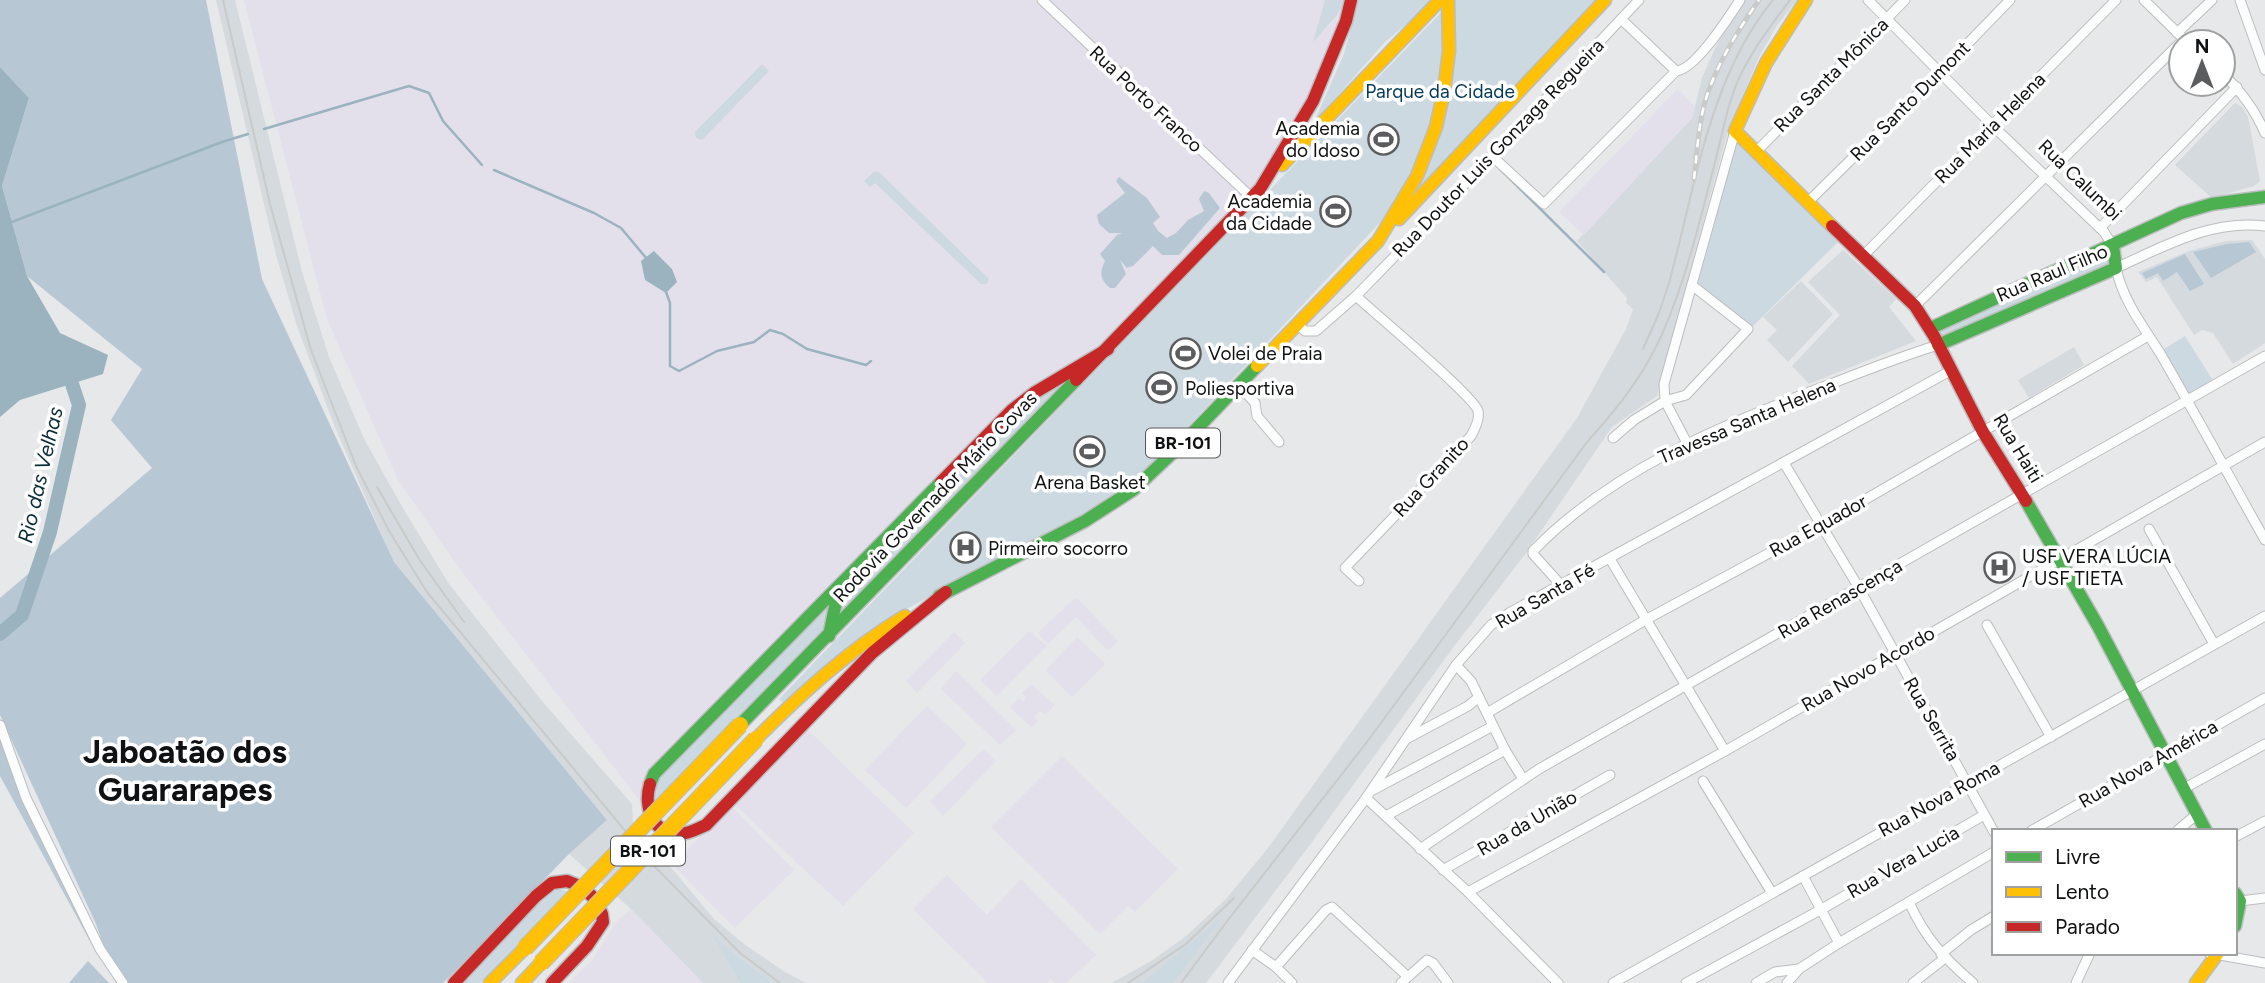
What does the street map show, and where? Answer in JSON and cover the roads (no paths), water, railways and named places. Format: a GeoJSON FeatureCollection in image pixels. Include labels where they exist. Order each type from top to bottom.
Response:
{"type":"FeatureCollection","features":[{"type":"Feature","properties":{"kind":"main road","name":"Rodovia Governador Mário Covas"},"geometry":{"type":"LineString","coordinates":[[490,983],[1108,349],[1255,193],[1313,101],[1346,21],[1351,0]]}},
{"type":"Feature","properties":{"kind":"main road"},"geometry":{"type":"LineString","coordinates":[[1255,193],[1440,0]]}},
{"type":"Feature","properties":{"kind":"main road","name":"BR-101"},"geometry":{"type":"LineString","coordinates":[[522,983],[756,739],[836,663],[896,621],[946,592],[1085,521],[1132,490],[1183,443],[1378,241],[1417,176],[1436,127],[1450,51],[1448,0]]}},
{"type":"Feature","properties":{"kind":"main road"},"geometry":{"type":"LineString","coordinates":[[1378,241],[1605,0]]}},
{"type":"Feature","properties":{"kind":"main road"},"geometry":{"type":"LineString","coordinates":[[1735,131],[1745,103],[1765,64],[1806,0]]}},
{"type":"Feature","properties":{"kind":"main road","name":"Rua Haiti"},"geometry":{"type":"LineString","coordinates":[[1735,131],[1915,306],[1931,328],[1950,371],[1983,432],[2060,558],[2167,752],[2205,829]]}},
{"type":"Feature","properties":{"kind":"main road"},"geometry":{"type":"LineString","coordinates":[[1931,328],[2192,210],[2231,200],[2265,197]]}},
{"type":"Feature","properties":{"kind":"main road","name":"Rua Calumbi"},"geometry":{"type":"LineString","coordinates":[[2113,246],[2116,268]]}},
{"type":"Feature","properties":{"kind":"main road","name":"Rua Raul Filho"},"geometry":{"type":"LineString","coordinates":[[1938,345],[2116,268]]}},
{"type":"Feature","properties":{"kind":"main road"},"geometry":{"type":"LineString","coordinates":[[946,592],[872,653],[706,825],[685,834],[671,834],[662,829],[646,807],[646,792],[654,774],[1012,410],[1034,393],[1108,349]]}},
{"type":"Feature","properties":{"kind":"main road"},"geometry":{"type":"LineString","coordinates":[[829,636],[839,587]]}},
{"type":"Feature","properties":{"kind":"main road"},"geometry":{"type":"LineString","coordinates":[[454,983],[536,896],[550,884],[570,882],[599,904],[603,922],[587,946],[552,983]]}},
{"type":"Feature","properties":{"kind":"main road"},"geometry":{"type":"LineString","coordinates":[[2196,983],[2213,955]]}},
{"type":"Feature","properties":{"kind":"street","name":"Rua Porto Franco"},"geometry":{"type":"LineString","coordinates":[[1042,0],[1255,193]]}},
{"type":"Feature","properties":{"kind":"street","name":"Rua Doutor Luis Gonzaga Regueira"},"geometry":{"type":"LineString","coordinates":[[1297,324],[1305,331],[1316,331],[1356,296],[1639,0]]}},
{"type":"Feature","properties":{"kind":"street"},"geometry":{"type":"LineString","coordinates":[[1492,156],[1544,204],[1676,71],[1684,70],[1694,60],[1740,0]]}},
{"type":"Feature","properties":{"kind":"street","name":"Rua Calumbi"},"geometry":{"type":"LineString","coordinates":[[1868,0],[2099,228],[2113,246]]}},
{"type":"Feature","properties":{"kind":"street","name":"Rua Santa Mônica"},"geometry":{"type":"LineString","coordinates":[[1757,150],[1905,0]]}},
{"type":"Feature","properties":{"kind":"street","name":"Rua Santo Dumont"},"geometry":{"type":"LineString","coordinates":[[1809,201],[2010,0]]}},
{"type":"Feature","properties":{"kind":"street","name":"Rua Maria Helena"},"geometry":{"type":"LineString","coordinates":[[1864,256],[2116,0]]}},
{"type":"Feature","properties":{"kind":"street"},"geometry":{"type":"LineString","coordinates":[[2144,0],[2173,28]]}},
{"type":"Feature","properties":{"kind":"street"},"geometry":{"type":"LineString","coordinates":[[2191,28],[2213,0]]}},
{"type":"Feature","properties":{"kind":"street"},"geometry":{"type":"LineString","coordinates":[[2240,0],[2265,70]]}},
{"type":"Feature","properties":{"kind":"street"},"geometry":{"type":"LineString","coordinates":[[1621,19],[1676,71]]}},
{"type":"Feature","properties":{"kind":"street"},"geometry":{"type":"LineString","coordinates":[[1915,306],[2167,54]]}},
{"type":"Feature","properties":{"kind":"street"},"geometry":{"type":"LineString","coordinates":[[2237,87],[2265,133]]}},
{"type":"Feature","properties":{"kind":"street"},"geometry":{"type":"LineString","coordinates":[[2099,228],[2226,98]]}},
{"type":"Feature","properties":{"kind":"street"},"geometry":{"type":"LineString","coordinates":[[1687,443],[1665,401],[1664,384],[1735,131]]}},
{"type":"Feature","properties":{"kind":"street","name":"Rua Raul Filho"},"geometry":{"type":"LineString","coordinates":[[2116,268],[2201,231],[2237,225],[2265,226]]}},
{"type":"Feature","properties":{"kind":"street","name":"Rua Calumbi"},"geometry":{"type":"LineString","coordinates":[[2116,268],[2125,297],[2265,540]]}},
{"type":"Feature","properties":{"kind":"street"},"geometry":{"type":"LineString","coordinates":[[1613,438],[1634,420],[1665,401],[1681,398],[1696,387],[1748,329],[1693,286]]}},
{"type":"Feature","properties":{"kind":"street","name":"Rua Granito"},"geometry":{"type":"LineString","coordinates":[[1356,296],[1456,387],[1477,409],[1478,414],[1471,436],[1345,568],[1359,582]]}},
{"type":"Feature","properties":{"kind":"street","name":"Rua Equador"},"geometry":{"type":"LineString","coordinates":[[1487,713],[1647,620],[1821,525],[2148,336]]}},
{"type":"Feature","properties":{"kind":"street","name":"Travessa Santa Helena"},"geometry":{"type":"LineString","coordinates":[[1561,585],[1533,554],[1536,548],[1563,524],[1639,469],[1687,443],[1777,404],[1938,345]]}},
{"type":"Feature","properties":{"kind":"street","name":"Rua Renascença"},"geometry":{"type":"LineString","coordinates":[[1420,849],[1522,779],[2265,356]]}},
{"type":"Feature","properties":{"kind":"street","name":"Rua Santa Fé"},"geometry":{"type":"LineString","coordinates":[[1228,983],[1369,794],[1456,664],[1502,617],[1950,371]]}},
{"type":"Feature","properties":{"kind":"street"},"geometry":{"type":"LineString","coordinates":[[1239,385],[1255,403],[1257,416],[1279,442]]}},
{"type":"Feature","properties":{"kind":"street","name":"Rua Novo Acordo"},"geometry":{"type":"LineString","coordinates":[[1468,892],[1725,751],[2265,442]]}},
{"type":"Feature","properties":{"kind":"street","name":"Rua Serrita"},"geometry":{"type":"LineString","coordinates":[[1784,463],[1859,588],[1992,829]]}},
{"type":"Feature","properties":{"kind":"street"},"geometry":{"type":"LineString","coordinates":[[2149,529],[2214,644]]}},
{"type":"Feature","properties":{"kind":"street"},"geometry":{"type":"LineString","coordinates":[[1610,559],[1725,751]]}},
{"type":"Feature","properties":{"kind":"street","name":"Rua Nova Roma"},"geometry":{"type":"LineString","coordinates":[[1613,983],[2265,616]]}},
{"type":"Feature","properties":{"kind":"street"},"geometry":{"type":"LineString","coordinates":[[1987,625],[2051,737]]}},
{"type":"Feature","properties":{"kind":"street"},"geometry":{"type":"LineString","coordinates":[[1456,664],[1471,681],[1522,779]]}},
{"type":"Feature","properties":{"kind":"street"},"geometry":{"type":"LineString","coordinates":[[1406,739],[1479,697]]}},
{"type":"Feature","properties":{"kind":"street","name":"Rua Nova América"},"geometry":{"type":"LineString","coordinates":[[2034,829],[2265,698]]}},
{"type":"Feature","properties":{"kind":"street"},"geometry":{"type":"LineString","coordinates":[[0,725],[26,798],[100,949],[123,983]]}},
{"type":"Feature","properties":{"kind":"street"},"geometry":{"type":"LineString","coordinates":[[1493,726],[1369,794],[1385,816],[1468,892],[1558,983]]}},
{"type":"Feature","properties":{"kind":"street"},"geometry":{"type":"LineString","coordinates":[[2185,788],[2265,744]]}},
{"type":"Feature","properties":{"kind":"street"},"geometry":{"type":"LineString","coordinates":[[1385,816],[1505,750]]}},
{"type":"Feature","properties":{"kind":"street","name":"Rua da União"},"geometry":{"type":"LineString","coordinates":[[1443,870],[1610,775]]}},
{"type":"Feature","properties":{"kind":"street"},"geometry":{"type":"LineString","coordinates":[[1703,782],[1772,893]]}},
{"type":"Feature","properties":{"kind":"street"},"geometry":{"type":"LineString","coordinates":[[2179,829],[2197,814]]}},
{"type":"Feature","properties":{"kind":"street","name":"Rua Vera Lucia"},"geometry":{"type":"LineString","coordinates":[[1686,983],[1822,909],[1984,815]]}},
{"type":"Feature","properties":{"kind":"street"},"geometry":{"type":"LineString","coordinates":[[2237,835],[2265,821]]}},
{"type":"Feature","properties":{"kind":"street"},"geometry":{"type":"LineString","coordinates":[[1787,983],[1799,969],[1839,943],[1992,853]]}},
{"type":"Feature","properties":{"kind":"street"},"geometry":{"type":"LineString","coordinates":[[1803,876],[1839,943]]}},
{"type":"Feature","properties":{"kind":"street"},"geometry":{"type":"LineString","coordinates":[[2237,897],[2265,898]]}},
{"type":"Feature","properties":{"kind":"street"},"geometry":{"type":"LineString","coordinates":[[1909,902],[1925,935],[1943,956],[1973,983]]}},
{"type":"Feature","properties":{"kind":"street"},"geometry":{"type":"LineString","coordinates":[[1276,967],[1326,910],[1332,907],[1365,937],[1404,980],[1427,960],[1433,963],[1448,983]]}},
{"type":"Feature","properties":{"kind":"street"},"geometry":{"type":"LineString","coordinates":[[1913,983],[1971,930],[1992,917]]}},
{"type":"Feature","properties":{"kind":"street"},"geometry":{"type":"LineString","coordinates":[[1252,950],[1276,967],[1292,983]]}},
{"type":"Feature","properties":{"kind":"street"},"geometry":{"type":"LineString","coordinates":[[2076,983],[2089,955]]}},
{"type":"Feature","properties":{"kind":"street"},"geometry":{"type":"LineString","coordinates":[[2220,955],[2265,963]]}},
{"type":"Feature","properties":{"kind":"street"},"geometry":{"type":"LineString","coordinates":[[1756,983],[1775,972],[1799,969]]}},
{"type":"Feature","properties":{"kind":"waterway"},"geometry":{"type":"LineString","coordinates":[[264,129],[409,86],[429,93],[443,121],[482,165]]}},
{"type":"Feature","properties":{"kind":"waterway"},"geometry":{"type":"LineString","coordinates":[[9,223],[248,134]]}},
{"type":"Feature","properties":{"kind":"waterway"},"geometry":{"type":"LineString","coordinates":[[1500,169],[1604,272]]}},
{"type":"Feature","properties":{"kind":"waterway"},"geometry":{"type":"LineString","coordinates":[[494,170],[594,213],[621,228],[647,259]]}},
{"type":"Feature","properties":{"kind":"waterway"},"geometry":{"type":"LineString","coordinates":[[666,292],[670,303],[670,366],[679,371],[717,351],[754,342],[770,330],[783,334],[807,349],[866,365],[871,361]]}},
{"type":"Feature","properties":{"kind":"waterway","name":"Rio das Velhas"},"geometry":{"type":"LineString","coordinates":[[0,634],[22,615],[50,532],[79,405],[67,369]]}},
{"type":"Feature","properties":{"kind":"tram line"},"geometry":{"type":"LineString","coordinates":[[223,0],[270,204],[311,350],[356,466],[389,531],[427,592],[656,868],[740,953],[780,983]]}},
{"type":"Feature","properties":{"kind":"tram line"},"geometry":{"type":"LineString","coordinates":[[1643,349],[1669,283],[1696,172],[1719,99],[1733,63],[1751,30],[1773,0]]}},
{"type":"Feature","properties":{"kind":"tram line"},"geometry":{"type":"LineString","coordinates":[[1181,983],[1367,742],[1587,442],[1639,377],[1663,332],[1679,290],[1736,86],[1757,46],[1790,0]]}},
{"type":"Feature","properties":{"kind":"tram line"},"geometry":{"type":"LineString","coordinates":[[377,487],[419,559],[464,622]]}},
{"type":"Feature","properties":{"kind":"tram line"},"geometry":{"type":"LineString","coordinates":[[1128,983],[1186,944],[1234,898]]}},
{"type":"Feature","properties":{"kind":"railway"},"geometry":{"type":"LineString","coordinates":[[1694,179],[1701,121],[1709,89],[1728,49],[1759,0]]}},
{"type":"Feature","properties":{"kind":"place","name":"Academia do Idoso"},"geometry":{"type":"Point","coordinates":[1383,139]}},
{"type":"Feature","properties":{"kind":"place","name":"Academia da Cidade"},"geometry":{"type":"Point","coordinates":[1335,212]}},
{"type":"Feature","properties":{"kind":"place","name":"Volei de Praia"},"geometry":{"type":"Point","coordinates":[1185,353]}},
{"type":"Feature","properties":{"kind":"place","name":"Poliesportiva"},"geometry":{"type":"Point","coordinates":[1162,388]}},
{"type":"Feature","properties":{"kind":"place","name":"Arena Basket"},"geometry":{"type":"Point","coordinates":[1090,451]}},
{"type":"Feature","properties":{"kind":"place","name":"Pirmeiro socorro"},"geometry":{"type":"Point","coordinates":[965,548]}},
{"type":"Feature","properties":{"kind":"place","name":"USF VERA LÚCIA / USF TIETA"},"geometry":{"type":"Point","coordinates":[1999,567]}},
{"type":"Feature","properties":{"kind":"district","name":"Jaboatão dos Guararapes"},"geometry":{"type":"Point","coordinates":[185,770]}},
{"type":"Feature","properties":{"kind":"park label","name":"Parque da Cidade"},"geometry":{"type":"Point","coordinates":[1440,91]}}]}
